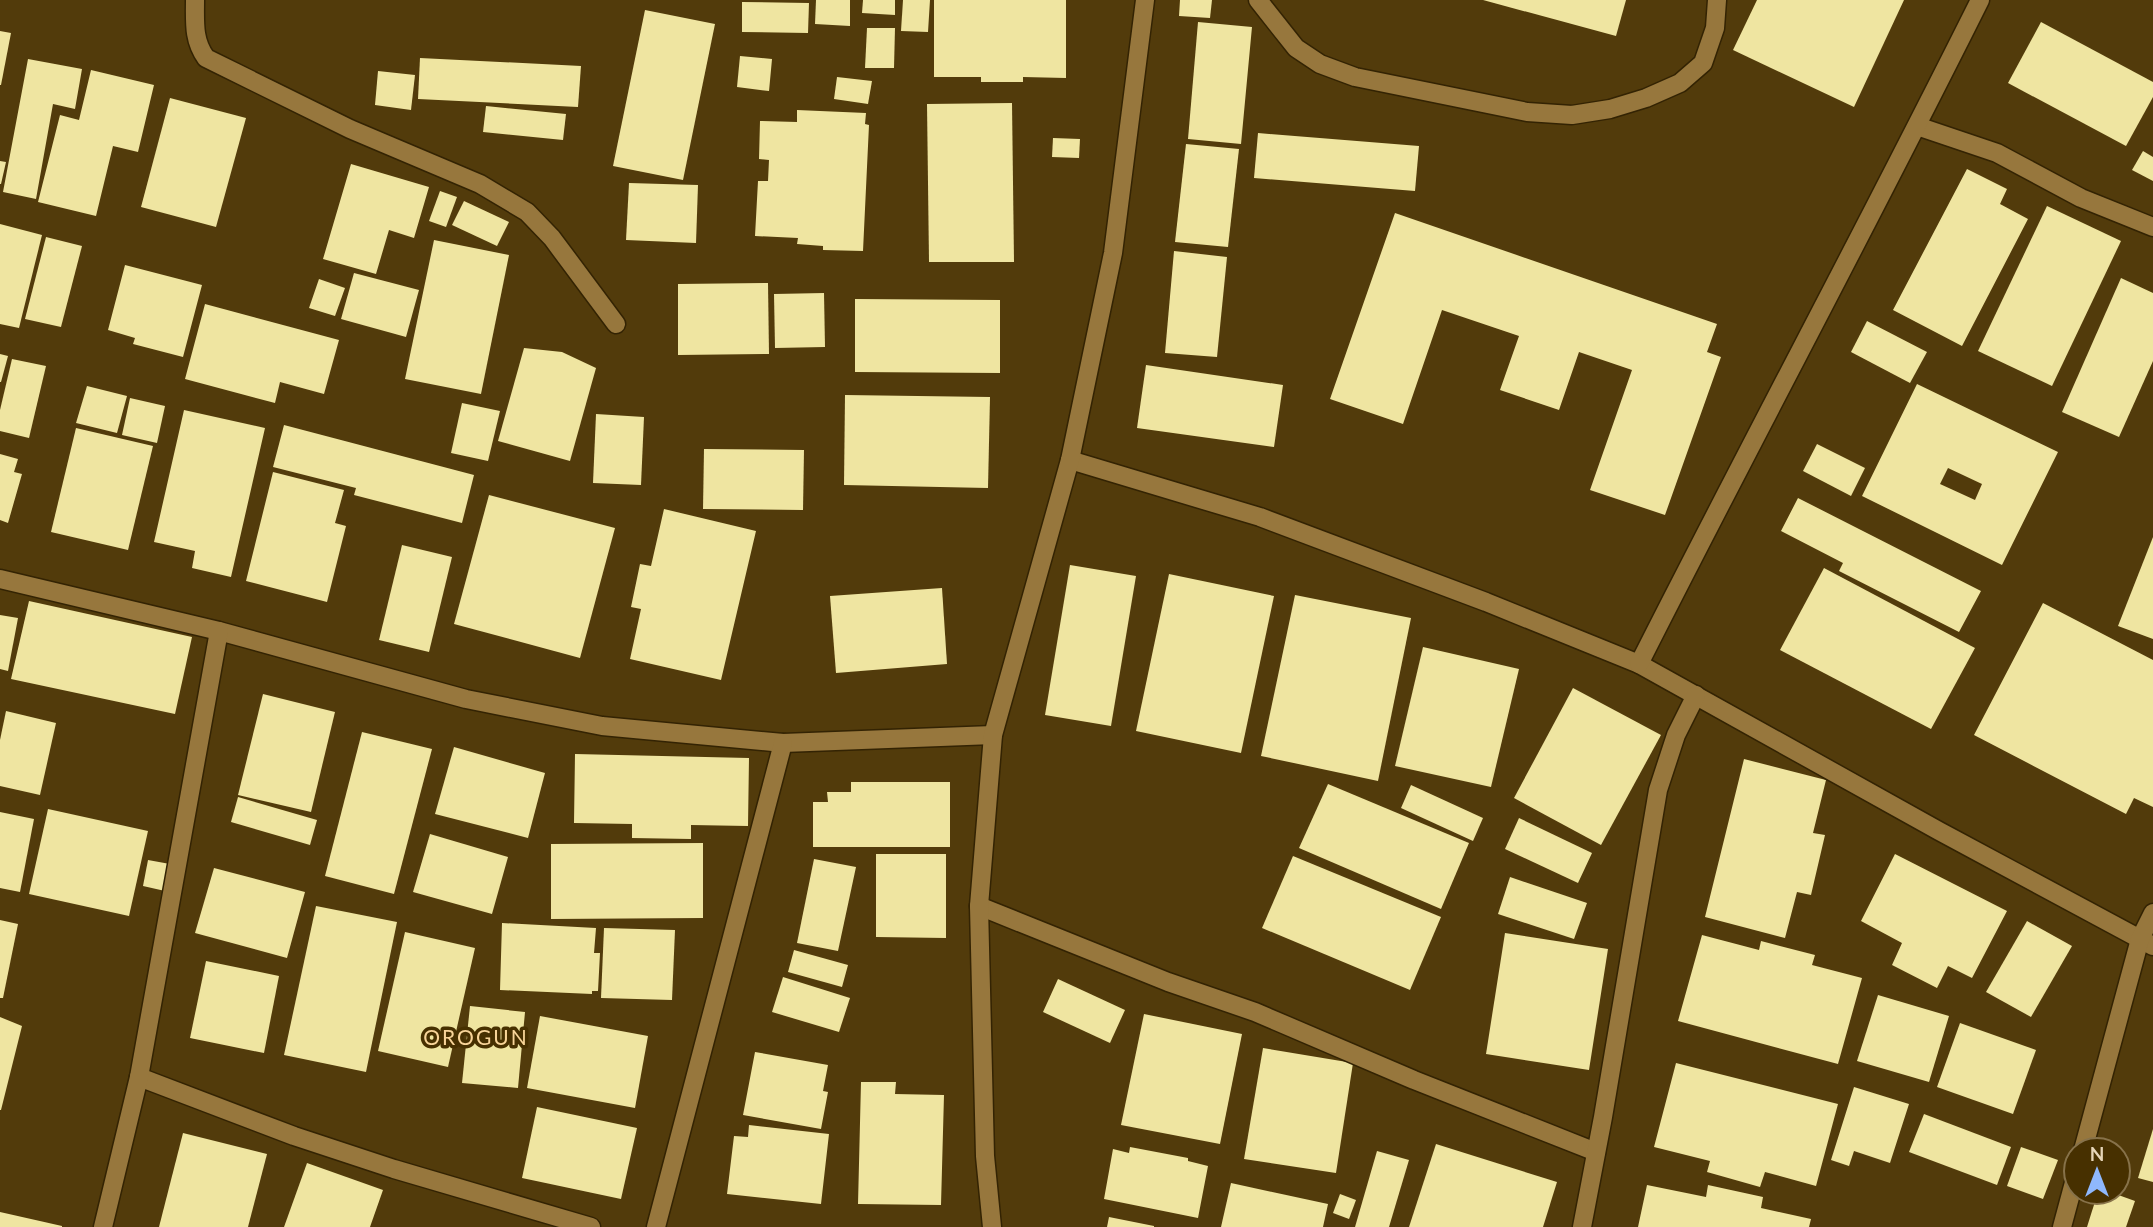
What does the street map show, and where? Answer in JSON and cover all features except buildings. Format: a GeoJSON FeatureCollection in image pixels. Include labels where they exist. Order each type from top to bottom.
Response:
{"type":"FeatureCollection","features":[{"type":"Feature","properties":{"kind":"street"},"geometry":{"type":"LineString","coordinates":[[195,0],[198,47],[206,58],[350,129],[480,184],[527,212],[552,238],[615,324]]}},
{"type":"Feature","properties":{"kind":"street"},"geometry":{"type":"LineString","coordinates":[[992,1227],[985,1156],[979,906],[993,735],[1070,460],[1113,253],[1145,0]]}},
{"type":"Feature","properties":{"kind":"street"},"geometry":{"type":"LineString","coordinates":[[1258,0],[1296,48],[1320,64],[1355,77],[1527,112],[1572,115],[1610,109],[1646,98],[1680,83],[1703,63],[1715,28],[1717,0]]}},
{"type":"Feature","properties":{"kind":"street"},"geometry":{"type":"LineString","coordinates":[[1639,664],[1980,0]]}},
{"type":"Feature","properties":{"kind":"street"},"geometry":{"type":"LineString","coordinates":[[1917,126],[1997,153],[2081,198],[2153,227]]}},
{"type":"Feature","properties":{"kind":"street"},"geometry":{"type":"LineString","coordinates":[[1070,460],[1261,517],[1486,601],[1639,664],[2146,943]]}},
{"type":"Feature","properties":{"kind":"street"},"geometry":{"type":"LineString","coordinates":[[0,579],[219,631],[466,699],[602,726],[783,743],[993,735]]}},
{"type":"Feature","properties":{"kind":"street"},"geometry":{"type":"LineString","coordinates":[[103,1227],[139,1077],[219,631]]}},
{"type":"Feature","properties":{"kind":"street"},"geometry":{"type":"LineString","coordinates":[[1582,1227],[1658,790],[1676,735],[1696,695]]}},
{"type":"Feature","properties":{"kind":"street"},"geometry":{"type":"LineString","coordinates":[[656,1227],[783,743]]}},
{"type":"Feature","properties":{"kind":"street"},"geometry":{"type":"LineString","coordinates":[[979,906],[1168,982],[1255,1012],[1414,1080],[1596,1152]]}},
{"type":"Feature","properties":{"kind":"street"},"geometry":{"type":"LineString","coordinates":[[2087,1136],[2153,913]]}},
{"type":"Feature","properties":{"kind":"street"},"geometry":{"type":"LineString","coordinates":[[139,1077],[294,1136],[394,1169],[591,1227]]}},
{"type":"Feature","properties":{"kind":"street"},"geometry":{"type":"LineString","coordinates":[[2062,1227],[2068,1206]]}},
{"type":"Feature","properties":{"kind":"district","name":"OROGUN"},"geometry":{"type":"Point","coordinates":[476,1038]}}]}
